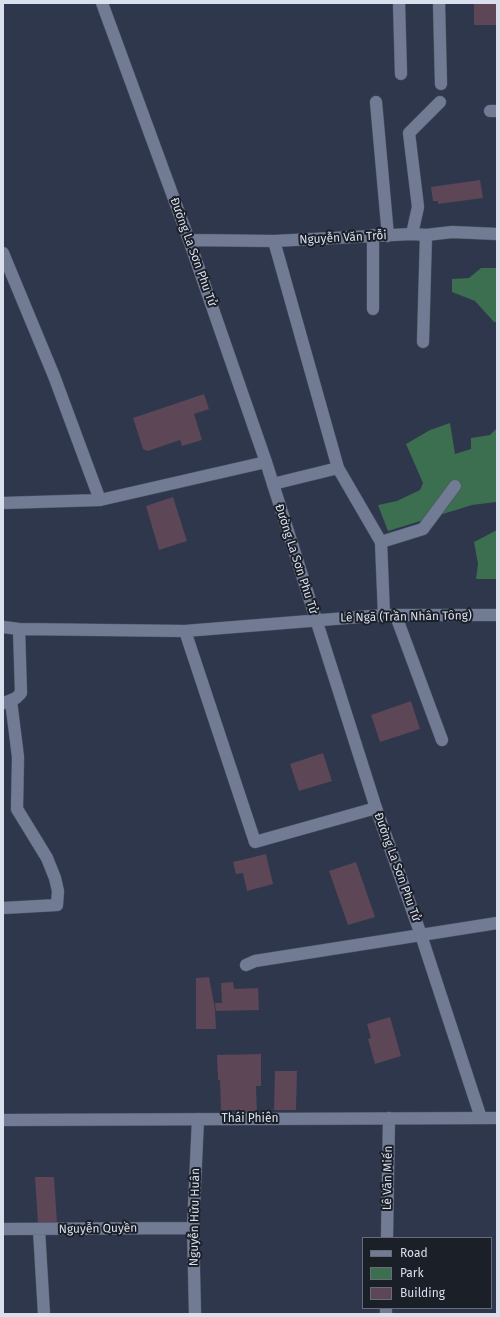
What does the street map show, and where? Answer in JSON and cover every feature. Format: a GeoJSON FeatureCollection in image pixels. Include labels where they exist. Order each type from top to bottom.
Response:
{"type":"FeatureCollection","features":[{"type":"Feature","properties":{"kind":"street","name":"Đường La Sơn Phu Tử"},"geometry":{"type":"LineString","coordinates":[[102,3],[189,240],[266,462],[376,808],[421,935],[481,1118]]}},
{"type":"Feature","properties":{"kind":"street"},"geometry":{"type":"LineString","coordinates":[[399,3],[401,74]]}},
{"type":"Feature","properties":{"kind":"street"},"geometry":{"type":"LineString","coordinates":[[439,3],[441,84]]}},
{"type":"Feature","properties":{"kind":"street"},"geometry":{"type":"LineString","coordinates":[[376,102],[388,236]]}},
{"type":"Feature","properties":{"kind":"street"},"geometry":{"type":"LineString","coordinates":[[412,234],[418,207],[409,133],[440,102]]}},
{"type":"Feature","properties":{"kind":"street","name":"Nguyễn Văn Trỗi"},"geometry":{"type":"LineString","coordinates":[[189,240],[274,241],[373,235],[426,235],[452,232],[497,234]]}},
{"type":"Feature","properties":{"kind":"street"},"geometry":{"type":"LineString","coordinates":[[373,235],[373,309]]}},
{"type":"Feature","properties":{"kind":"street"},"geometry":{"type":"LineString","coordinates":[[424,342],[426,235]]}},
{"type":"Feature","properties":{"kind":"street"},"geometry":{"type":"LineString","coordinates":[[274,241],[338,468],[381,542],[390,616],[442,740]]}},
{"type":"Feature","properties":{"kind":"street"},"geometry":{"type":"LineString","coordinates":[[3,253],[54,376],[100,500]]}},
{"type":"Feature","properties":{"kind":"street"},"geometry":{"type":"LineString","coordinates":[[3,504],[100,500],[266,462]]}},
{"type":"Feature","properties":{"kind":"street"},"geometry":{"type":"LineString","coordinates":[[273,484],[338,468]]}},
{"type":"Feature","properties":{"kind":"street"},"geometry":{"type":"LineString","coordinates":[[381,542],[422,529],[455,486]]}},
{"type":"Feature","properties":{"kind":"street","name":"Lê Ngã (Trần Nhân Tông)"},"geometry":{"type":"LineString","coordinates":[[3,627],[19,629],[185,631],[316,620],[390,616],[497,616]]}},
{"type":"Feature","properties":{"kind":"street"},"geometry":{"type":"LineString","coordinates":[[3,908],[57,905],[58,891],[55,878],[47,858],[17,809],[18,758],[7,702],[21,693],[19,629]]}},
{"type":"Feature","properties":{"kind":"street"},"geometry":{"type":"LineString","coordinates":[[185,631],[255,842],[376,808]]}},
{"type":"Feature","properties":{"kind":"street"},"geometry":{"type":"LineString","coordinates":[[246,965],[255,961],[497,923]]}},
{"type":"Feature","properties":{"kind":"street","name":"Lê Văn Miến"},"geometry":{"type":"LineString","coordinates":[[387,1237],[389,1118]]}},
{"type":"Feature","properties":{"kind":"street","name":"Thái Phiên"},"geometry":{"type":"LineString","coordinates":[[3,1120],[497,1118]]}},
{"type":"Feature","properties":{"kind":"street","name":"Nguyễn Hữu Huân"},"geometry":{"type":"LineString","coordinates":[[194,1314],[193,1228],[198,1119]]}},
{"type":"Feature","properties":{"kind":"street","name":"Nguyễn Quyền"},"geometry":{"type":"LineString","coordinates":[[3,1229],[193,1228]]}},
{"type":"Feature","properties":{"kind":"street"},"geometry":{"type":"LineString","coordinates":[[39,1230],[44,1314]]}},
{"type":"Feature","properties":{"kind":"green space"},"geometry":{"type":"Polygon","coordinates":[[[481,268],[497,268],[497,322],[494,322],[475,301],[452,292],[452,279],[469,278],[481,268]]]}},
{"type":"Feature","properties":{"kind":"green space"},"geometry":{"type":"Polygon","coordinates":[[[450,423],[455,454],[471,449],[471,438],[490,435],[497,428],[497,507],[496,502],[472,505],[388,531],[378,505],[397,501],[420,490],[423,483],[406,444],[430,430],[450,423]]]}},
{"type":"Feature","properties":{"kind":"green space"},"geometry":{"type":"Polygon","coordinates":[[[497,530],[497,579],[476,579],[478,564],[474,542],[497,530]]]}},
{"type":"Feature","properties":{"kind":"building"},"geometry":{"type":"Polygon","coordinates":[[[474,3],[497,3],[497,25],[474,25],[474,3]]]}},
{"type":"Feature","properties":{"kind":"building"},"geometry":{"type":"Polygon","coordinates":[[[480,180],[483,198],[438,204],[438,201],[433,201],[431,187],[480,180]]]}},
{"type":"Feature","properties":{"kind":"building"},"geometry":{"type":"Polygon","coordinates":[[[204,394],[209,409],[194,414],[202,440],[182,446],[180,440],[148,451],[143,449],[133,418],[204,394]]]}},
{"type":"Feature","properties":{"kind":"building"},"geometry":{"type":"Polygon","coordinates":[[[173,497],[187,541],[159,550],[146,506],[173,497]]]}},
{"type":"Feature","properties":{"kind":"building"},"geometry":{"type":"Polygon","coordinates":[[[411,701],[420,729],[380,742],[371,715],[411,701]]]}},
{"type":"Feature","properties":{"kind":"building"},"geometry":{"type":"Polygon","coordinates":[[[323,753],[332,781],[299,791],[290,764],[323,753]]]}},
{"type":"Feature","properties":{"kind":"building"},"geometry":{"type":"Polygon","coordinates":[[[266,854],[273,884],[247,891],[243,873],[236,874],[233,862],[266,854]]]}},
{"type":"Feature","properties":{"kind":"building"},"geometry":{"type":"Polygon","coordinates":[[[356,862],[375,917],[348,925],[329,871],[356,862]]]}},
{"type":"Feature","properties":{"kind":"building"},"geometry":{"type":"Polygon","coordinates":[[[209,977],[215,1009],[216,1029],[196,1029],[196,978],[209,977]]]}},
{"type":"Feature","properties":{"kind":"building"},"geometry":{"type":"Polygon","coordinates":[[[233,982],[234,989],[258,988],[259,1010],[216,1011],[215,1003],[222,1003],[221,983],[233,982]]]}},
{"type":"Feature","properties":{"kind":"building"},"geometry":{"type":"Polygon","coordinates":[[[390,1017],[401,1056],[375,1064],[368,1039],[371,1038],[367,1024],[390,1017]]]}},
{"type":"Feature","properties":{"kind":"building"},"geometry":{"type":"Polygon","coordinates":[[[261,1054],[261,1086],[256,1086],[257,1114],[243,1114],[243,1110],[221,1110],[217,1055],[261,1054]]]}},
{"type":"Feature","properties":{"kind":"building"},"geometry":{"type":"Polygon","coordinates":[[[275,1071],[297,1071],[296,1110],[274,1110],[275,1071]]]}},
{"type":"Feature","properties":{"kind":"building"},"geometry":{"type":"Polygon","coordinates":[[[35,1177],[54,1177],[57,1223],[38,1224],[35,1177]]]}}]}
